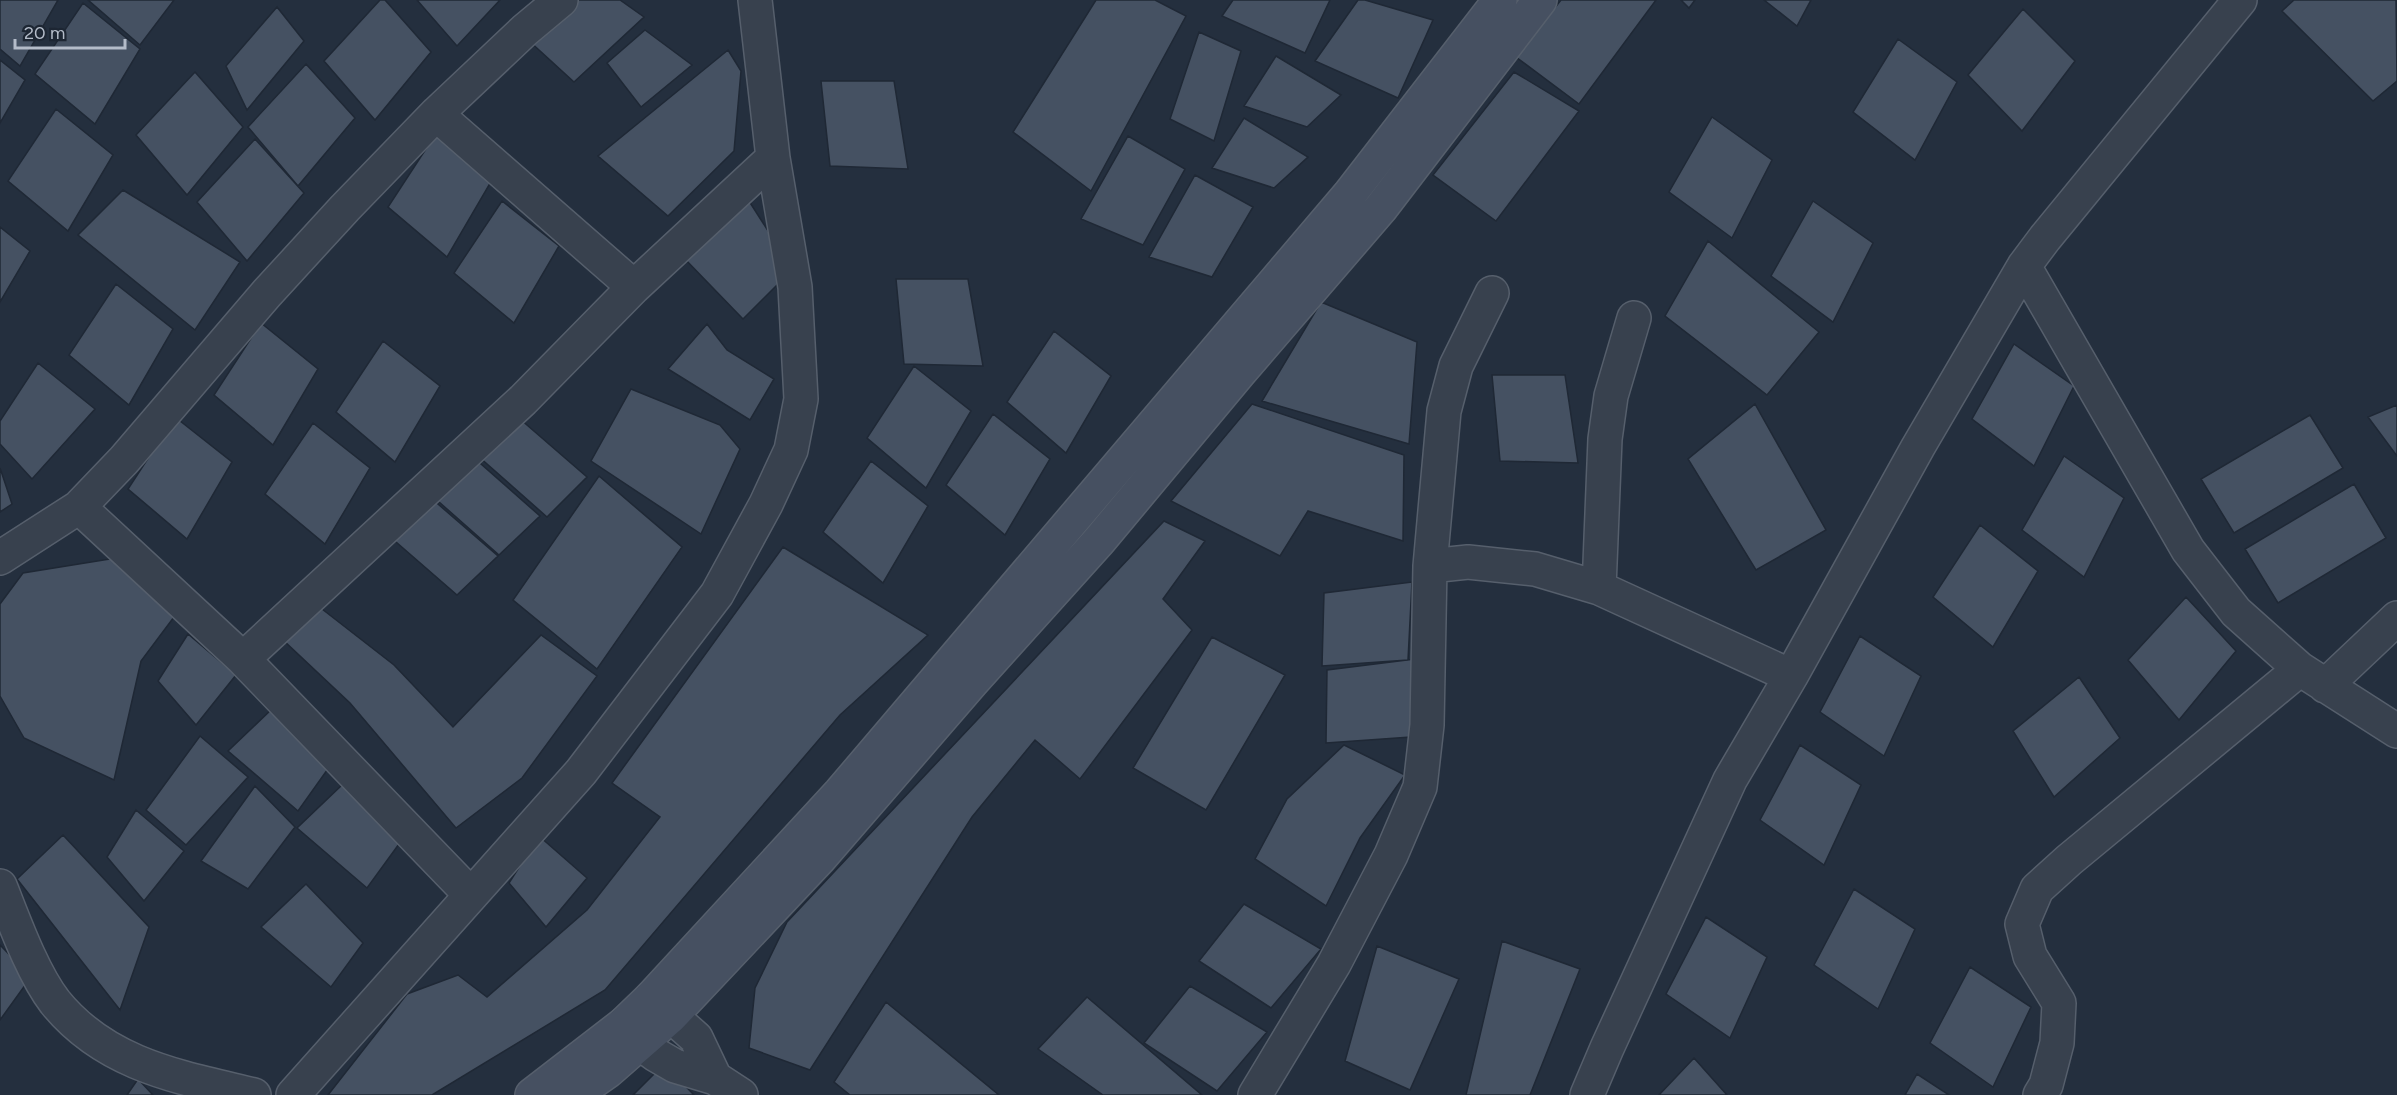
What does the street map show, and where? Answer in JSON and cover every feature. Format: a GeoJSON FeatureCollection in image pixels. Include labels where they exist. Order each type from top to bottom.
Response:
{"type":"FeatureCollection","features":[{"type":"Feature","properties":{"kind":"main road"},"geometry":{"type":"LineString","coordinates":[[661,1007],[1341,204],[1500,0]]}},
{"type":"Feature","properties":{"kind":"main road"},"geometry":{"type":"LineString","coordinates":[[574,1095],[632,1034],[819,859],[972,682],[1099,542],[1380,208],[1540,0]]}},
{"type":"Feature","properties":{"kind":"main road"},"geometry":{"type":"LineString","coordinates":[[532,1095],[632,1034]]}},
{"type":"Feature","properties":{"kind":"street"},"geometry":{"type":"LineString","coordinates":[[0,558],[79,507],[124,460],[267,293],[345,208],[436,114],[525,30],[561,0]]}},
{"type":"Feature","properties":{"kind":"street"},"geometry":{"type":"LineString","coordinates":[[293,1095],[581,772],[717,594],[766,504],[791,450],[801,399],[795,287],[773,158],[755,0]]}},
{"type":"Feature","properties":{"kind":"street"},"geometry":{"type":"LineString","coordinates":[[1587,1095],[1611,1037],[1730,780],[1791,676],[1918,447],[2025,266],[2044,238],[2240,0]]}},
{"type":"Feature","properties":{"kind":"street"},"geometry":{"type":"LineString","coordinates":[[436,114],[634,287]]}},
{"type":"Feature","properties":{"kind":"street"},"geometry":{"type":"LineString","coordinates":[[243,659],[523,400],[634,287],[773,158]]}},
{"type":"Feature","properties":{"kind":"street"},"geometry":{"type":"LineString","coordinates":[[2025,266],[2188,550],[2236,612],[2312,677],[2397,731]]}},
{"type":"Feature","properties":{"kind":"street"},"geometry":{"type":"LineString","coordinates":[[1255,1095],[1334,964],[1391,855],[1420,788],[1426,725],[1430,566],[1444,411],[1456,366],[1492,293]]}},
{"type":"Feature","properties":{"kind":"street"},"geometry":{"type":"LineString","coordinates":[[1599,588],[1605,439],[1611,396],[1634,318]]}},
{"type":"Feature","properties":{"kind":"street"},"geometry":{"type":"LineString","coordinates":[[79,507],[243,659],[470,894]]}},
{"type":"Feature","properties":{"kind":"street"},"geometry":{"type":"LineString","coordinates":[[1430,566],[1468,562],[1535,569],[1599,588],[1791,676]]}},
{"type":"Feature","properties":{"kind":"street"},"geometry":{"type":"LineString","coordinates":[[2040,1095],[2046,1084],[2057,1043],[2059,1003],[2030,956],[2022,924],[2037,889],[2069,860],[2312,677],[2397,618]]}},
{"type":"Feature","properties":{"kind":"street"},"geometry":{"type":"LineString","coordinates":[[0,886],[40,979],[54,1000],[78,1027],[120,1056],[165,1074],[254,1095]]}},
{"type":"Feature","properties":{"kind":"street"},"geometry":{"type":"LineString","coordinates":[[661,1007],[696,1038],[728,1086]]}},
{"type":"Feature","properties":{"kind":"street"},"geometry":{"type":"LineString","coordinates":[[632,1034],[675,1066],[728,1086]]}},
{"type":"Feature","properties":{"kind":"building"},"geometry":{"type":"Polygon","coordinates":[[[0,0],[58,0],[20,66],[0,49],[0,0]]]}},
{"type":"Feature","properties":{"kind":"building"},"geometry":{"type":"Polygon","coordinates":[[[88,0],[174,0],[140,45],[88,0]]]}},
{"type":"Feature","properties":{"kind":"building"},"geometry":{"type":"Polygon","coordinates":[[[380,0],[385,0],[431,52],[375,120],[324,61],[380,0]]]}},
{"type":"Feature","properties":{"kind":"building"},"geometry":{"type":"Polygon","coordinates":[[[417,0],[500,0],[457,46],[417,0]]]}},
{"type":"Feature","properties":{"kind":"building"},"geometry":{"type":"Polygon","coordinates":[[[574,0],[620,0],[644,17],[574,82],[527,39],[574,0]]]}},
{"type":"Feature","properties":{"kind":"building"},"geometry":{"type":"Polygon","coordinates":[[[1096,0],[1155,0],[1186,16],[1091,191],[1013,132],[1096,0]]]}},
{"type":"Feature","properties":{"kind":"building"},"geometry":{"type":"Polygon","coordinates":[[[1233,0],[1330,0],[1305,53],[1222,16],[1233,0]]]}},
{"type":"Feature","properties":{"kind":"building"},"geometry":{"type":"Polygon","coordinates":[[[1358,0],[1365,0],[1433,20],[1398,98],[1315,61],[1358,0]]]}},
{"type":"Feature","properties":{"kind":"building"},"geometry":{"type":"Polygon","coordinates":[[[1561,0],[1656,0],[1579,104],[1516,57],[1561,0]]]}},
{"type":"Feature","properties":{"kind":"building"},"geometry":{"type":"Polygon","coordinates":[[[1681,0],[1695,0],[1689,8],[1681,0]]]}},
{"type":"Feature","properties":{"kind":"building"},"geometry":{"type":"Polygon","coordinates":[[[1764,0],[1811,0],[1797,26],[1764,0]]]}},
{"type":"Feature","properties":{"kind":"building"},"geometry":{"type":"Polygon","coordinates":[[[2294,0],[2396,0],[2397,81],[2373,101],[2282,11],[2294,0]]]}},
{"type":"Feature","properties":{"kind":"building"},"geometry":{"type":"Polygon","coordinates":[[[83,3],[140,49],[95,124],[35,74],[83,3]]]}},
{"type":"Feature","properties":{"kind":"building"},"geometry":{"type":"Polygon","coordinates":[[[277,7],[304,41],[247,110],[226,66],[277,7]]]}},
{"type":"Feature","properties":{"kind":"building"},"geometry":{"type":"Polygon","coordinates":[[[2023,9],[2075,61],[2022,131],[1968,75],[2023,9]]]}},
{"type":"Feature","properties":{"kind":"building"},"geometry":{"type":"Polygon","coordinates":[[[645,30],[692,65],[641,107],[607,63],[645,30]]]}},
{"type":"Feature","properties":{"kind":"building"},"geometry":{"type":"Polygon","coordinates":[[[1199,32],[1241,51],[1214,141],[1170,119],[1199,32]]]}},
{"type":"Feature","properties":{"kind":"building"},"geometry":{"type":"Polygon","coordinates":[[[1898,39],[1957,82],[1915,160],[1853,112],[1898,39]]]}},
{"type":"Feature","properties":{"kind":"building"},"geometry":{"type":"Polygon","coordinates":[[[728,50],[741,71],[734,151],[668,216],[598,156],[728,50]]]}},
{"type":"Feature","properties":{"kind":"building"},"geometry":{"type":"Polygon","coordinates":[[[1276,56],[1341,95],[1307,127],[1244,106],[1276,56]]]}},
{"type":"Feature","properties":{"kind":"building"},"geometry":{"type":"Polygon","coordinates":[[[0,60],[25,80],[0,123],[0,60]]]}},
{"type":"Feature","properties":{"kind":"building"},"geometry":{"type":"Polygon","coordinates":[[[306,64],[355,118],[298,186],[248,127],[306,64]]]}},
{"type":"Feature","properties":{"kind":"building"},"geometry":{"type":"Polygon","coordinates":[[[195,72],[243,127],[187,195],[136,135],[195,72]]]}},
{"type":"Feature","properties":{"kind":"building"},"geometry":{"type":"Polygon","coordinates":[[[1514,72],[1579,111],[1496,221],[1433,175],[1514,72]]]}},
{"type":"Feature","properties":{"kind":"building"},"geometry":{"type":"Polygon","coordinates":[[[821,81],[894,81],[908,169],[830,166],[821,81]]]}},
{"type":"Feature","properties":{"kind":"building"},"geometry":{"type":"Polygon","coordinates":[[[56,109],[113,155],[68,231],[8,181],[56,109]]]}},
{"type":"Feature","properties":{"kind":"building"},"geometry":{"type":"Polygon","coordinates":[[[1712,117],[1772,160],[1732,238],[1669,192],[1712,117]]]}},
{"type":"Feature","properties":{"kind":"building"},"geometry":{"type":"Polygon","coordinates":[[[1244,118],[1308,157],[1274,188],[1212,168],[1244,118]]]}},
{"type":"Feature","properties":{"kind":"building"},"geometry":{"type":"Polygon","coordinates":[[[435,135],[492,180],[447,257],[388,207],[435,135]]]}},
{"type":"Feature","properties":{"kind":"building"},"geometry":{"type":"Polygon","coordinates":[[[1128,136],[1185,169],[1143,245],[1081,219],[1128,136]]]}},
{"type":"Feature","properties":{"kind":"building"},"geometry":{"type":"Polygon","coordinates":[[[255,139],[304,193],[247,261],[197,202],[255,139]]]}},
{"type":"Feature","properties":{"kind":"building"},"geometry":{"type":"Polygon","coordinates":[[[1195,175],[1253,207],[1212,277],[1149,257],[1195,175]]]}},
{"type":"Feature","properties":{"kind":"building"},"geometry":{"type":"Polygon","coordinates":[[[123,190],[240,262],[195,330],[78,235],[123,190]]]}},
{"type":"Feature","properties":{"kind":"building"},"geometry":{"type":"Polygon","coordinates":[[[502,201],[559,246],[514,323],[454,273],[502,201]]]}},
{"type":"Feature","properties":{"kind":"building"},"geometry":{"type":"Polygon","coordinates":[[[749,201],[779,248],[783,279],[743,319],[683,257],[749,201]]]}},
{"type":"Feature","properties":{"kind":"building"},"geometry":{"type":"Polygon","coordinates":[[[1813,201],[1873,243],[1833,322],[1771,276],[1813,201]]]}},
{"type":"Feature","properties":{"kind":"building"},"geometry":{"type":"Polygon","coordinates":[[[0,227],[30,251],[0,302],[0,227]]]}},
{"type":"Feature","properties":{"kind":"building"},"geometry":{"type":"Polygon","coordinates":[[[1708,241],[1819,332],[1767,395],[1665,316],[1708,241]]]}},
{"type":"Feature","properties":{"kind":"building"},"geometry":{"type":"Polygon","coordinates":[[[896,279],[968,279],[983,366],[904,364],[896,279]]]}},
{"type":"Feature","properties":{"kind":"building"},"geometry":{"type":"Polygon","coordinates":[[[116,284],[173,329],[129,405],[69,355],[116,284]]]}},
{"type":"Feature","properties":{"kind":"building"},"geometry":{"type":"Polygon","coordinates":[[[1321,302],[1417,342],[1409,444],[1262,401],[1321,302]]]}},
{"type":"Feature","properties":{"kind":"building"},"geometry":{"type":"Polygon","coordinates":[[[261,323],[318,369],[273,445],[214,395],[261,323]]]}},
{"type":"Feature","properties":{"kind":"building"},"geometry":{"type":"Polygon","coordinates":[[[707,324],[727,350],[774,379],[750,420],[668,369],[707,324]]]}},
{"type":"Feature","properties":{"kind":"building"},"geometry":{"type":"Polygon","coordinates":[[[1054,331],[1111,376],[1066,453],[1007,402],[1054,331]]]}},
{"type":"Feature","properties":{"kind":"building"},"geometry":{"type":"Polygon","coordinates":[[[383,341],[440,386],[395,462],[336,412],[383,341]]]}},
{"type":"Feature","properties":{"kind":"building"},"geometry":{"type":"Polygon","coordinates":[[[2014,344],[2074,386],[2034,466],[1972,419],[2014,344]]]}},
{"type":"Feature","properties":{"kind":"building"},"geometry":{"type":"Polygon","coordinates":[[[38,363],[95,409],[32,479],[0,444],[0,421],[38,363]]]}},
{"type":"Feature","properties":{"kind":"building"},"geometry":{"type":"Polygon","coordinates":[[[914,366],[971,411],[926,488],[867,438],[914,366]]]}},
{"type":"Feature","properties":{"kind":"building"},"geometry":{"type":"Polygon","coordinates":[[[1492,375],[1565,375],[1578,463],[1500,461],[1492,375]]]}},
{"type":"Feature","properties":{"kind":"building"},"geometry":{"type":"Polygon","coordinates":[[[631,389],[720,425],[740,449],[701,534],[591,461],[631,389]]]}},
{"type":"Feature","properties":{"kind":"building"},"geometry":{"type":"Polygon","coordinates":[[[1252,404],[1404,455],[1403,541],[1308,511],[1280,556],[1171,501],[1252,404]]]}},
{"type":"Feature","properties":{"kind":"building"},"geometry":{"type":"Polygon","coordinates":[[[1755,404],[1826,530],[1756,570],[1688,459],[1755,404]]]}},
{"type":"Feature","properties":{"kind":"building"},"geometry":{"type":"Polygon","coordinates":[[[2397,405],[2397,456],[2368,417],[2397,405]]]}},
{"type":"Feature","properties":{"kind":"building"},"geometry":{"type":"Polygon","coordinates":[[[993,414],[1050,459],[1005,535],[946,485],[993,414]]]}},
{"type":"Feature","properties":{"kind":"building"},"geometry":{"type":"Polygon","coordinates":[[[2310,415],[2343,468],[2234,533],[2201,479],[2310,415]]]}},
{"type":"Feature","properties":{"kind":"building"},"geometry":{"type":"Polygon","coordinates":[[[175,417],[232,462],[187,539],[128,489],[175,417]]]}},
{"type":"Feature","properties":{"kind":"building"},"geometry":{"type":"Polygon","coordinates":[[[520,419],[587,477],[547,517],[478,456],[520,419]]]}},
{"type":"Feature","properties":{"kind":"building"},"geometry":{"type":"Polygon","coordinates":[[[313,423],[370,468],[325,544],[265,494],[313,423]]]}},
{"type":"Feature","properties":{"kind":"building"},"geometry":{"type":"Polygon","coordinates":[[[2064,456],[2124,498],[2084,577],[2022,530],[2064,456]]]}},
{"type":"Feature","properties":{"kind":"building"},"geometry":{"type":"Polygon","coordinates":[[[473,457],[540,516],[499,555],[430,494],[473,457]]]}},
{"type":"Feature","properties":{"kind":"building"},"geometry":{"type":"Polygon","coordinates":[[[871,461],[928,506],[883,583],[823,532],[871,461]]]}},
{"type":"Feature","properties":{"kind":"building"},"geometry":{"type":"Polygon","coordinates":[[[0,468],[12,504],[0,512],[0,468]]]}},
{"type":"Feature","properties":{"kind":"building"},"geometry":{"type":"Polygon","coordinates":[[[599,476],[682,547],[597,669],[513,600],[599,476]]]}},
{"type":"Feature","properties":{"kind":"building"},"geometry":{"type":"Polygon","coordinates":[[[2354,484],[2386,538],[2278,603],[2245,549],[2354,484]]]}},
{"type":"Feature","properties":{"kind":"building"},"geometry":{"type":"Polygon","coordinates":[[[431,498],[498,556],[457,595],[388,535],[431,498]]]}},
{"type":"Feature","properties":{"kind":"building"},"geometry":{"type":"Polygon","coordinates":[[[1164,521],[1205,541],[1163,599],[1192,630],[1080,779],[1035,740],[972,817],[810,1070],[749,1048],[755,988],[787,922],[1164,521]]]}},
{"type":"Feature","properties":{"kind":"building"},"geometry":{"type":"Polygon","coordinates":[[[1980,525],[2038,571],[1993,647],[1933,597],[1980,525]]]}},
{"type":"Feature","properties":{"kind":"building"},"geometry":{"type":"Polygon","coordinates":[[[783,547],[928,635],[840,715],[605,990],[432,1095],[328,1095],[407,994],[458,975],[487,997],[587,910],[660,817],[612,783],[783,547]]]}},
{"type":"Feature","properties":{"kind":"building"},"geometry":{"type":"Polygon","coordinates":[[[116,558],[174,617],[141,661],[114,780],[24,738],[0,696],[0,604],[23,573],[116,558]]]}},
{"type":"Feature","properties":{"kind":"building"},"geometry":{"type":"Polygon","coordinates":[[[1412,582],[1408,660],[1322,666],[1324,593],[1412,582]]]}},
{"type":"Feature","properties":{"kind":"building"},"geometry":{"type":"Polygon","coordinates":[[[2186,597],[2236,651],[2179,720],[2128,660],[2186,597]]]}},
{"type":"Feature","properties":{"kind":"building"},"geometry":{"type":"Polygon","coordinates":[[[322,609],[394,665],[453,727],[541,635],[597,676],[522,778],[456,828],[350,703],[282,639],[322,609]]]}},
{"type":"Feature","properties":{"kind":"building"},"geometry":{"type":"Polygon","coordinates":[[[188,634],[236,675],[196,725],[158,681],[188,634]]]}},
{"type":"Feature","properties":{"kind":"building"},"geometry":{"type":"Polygon","coordinates":[[[1860,636],[1921,676],[1884,756],[1820,712],[1860,636]]]}},
{"type":"Feature","properties":{"kind":"building"},"geometry":{"type":"Polygon","coordinates":[[[1212,637],[1285,675],[1206,810],[1133,768],[1212,637]]]}},
{"type":"Feature","properties":{"kind":"building"},"geometry":{"type":"Polygon","coordinates":[[[1415,659],[1411,737],[1326,743],[1327,670],[1415,659]]]}},
{"type":"Feature","properties":{"kind":"building"},"geometry":{"type":"Polygon","coordinates":[[[2079,677],[2120,738],[2054,797],[2013,731],[2079,677]]]}},
{"type":"Feature","properties":{"kind":"building"},"geometry":{"type":"Polygon","coordinates":[[[273,708],[330,766],[298,811],[228,751],[273,708]]]}},
{"type":"Feature","properties":{"kind":"building"},"geometry":{"type":"Polygon","coordinates":[[[200,736],[248,777],[186,845],[146,810],[200,736]]]}},
{"type":"Feature","properties":{"kind":"building"},"geometry":{"type":"Polygon","coordinates":[[[1344,745],[1405,775],[1360,838],[1326,906],[1255,859],[1287,799],[1344,745]]]}},
{"type":"Feature","properties":{"kind":"building"},"geometry":{"type":"Polygon","coordinates":[[[1800,745],[1861,785],[1824,865],[1760,820],[1800,745]]]}},
{"type":"Feature","properties":{"kind":"building"},"geometry":{"type":"Polygon","coordinates":[[[342,785],[399,844],[367,888],[297,828],[342,785]]]}},
{"type":"Feature","properties":{"kind":"building"},"geometry":{"type":"Polygon","coordinates":[[[255,786],[295,827],[248,889],[201,861],[255,786]]]}},
{"type":"Feature","properties":{"kind":"building"},"geometry":{"type":"Polygon","coordinates":[[[136,810],[184,851],[144,901],[107,857],[136,810]]]}},
{"type":"Feature","properties":{"kind":"building"},"geometry":{"type":"Polygon","coordinates":[[[63,835],[149,927],[120,1010],[17,879],[63,835]]]}},
{"type":"Feature","properties":{"kind":"building"},"geometry":{"type":"Polygon","coordinates":[[[539,836],[587,878],[546,927],[509,883],[539,836]]]}},
{"type":"Feature","properties":{"kind":"building"},"geometry":{"type":"Polygon","coordinates":[[[306,884],[363,943],[331,987],[261,927],[306,884]]]}},
{"type":"Feature","properties":{"kind":"building"},"geometry":{"type":"Polygon","coordinates":[[[1854,889],[1915,929],[1878,1009],[1814,965],[1854,889]]]}},
{"type":"Feature","properties":{"kind":"building"},"geometry":{"type":"Polygon","coordinates":[[[1244,904],[1321,949],[1271,1008],[1199,961],[1244,904]]]}},
{"type":"Feature","properties":{"kind":"building"},"geometry":{"type":"Polygon","coordinates":[[[1706,917],[1767,957],[1730,1038],[1666,994],[1706,917]]]}},
{"type":"Feature","properties":{"kind":"building"},"geometry":{"type":"Polygon","coordinates":[[[1502,941],[1580,969],[1530,1095],[1466,1095],[1502,941]]]}},
{"type":"Feature","properties":{"kind":"building"},"geometry":{"type":"Polygon","coordinates":[[[0,945],[31,977],[0,1020],[0,945]]]}},
{"type":"Feature","properties":{"kind":"building"},"geometry":{"type":"Polygon","coordinates":[[[1377,946],[1459,979],[1410,1090],[1345,1061],[1377,946]]]}},
{"type":"Feature","properties":{"kind":"building"},"geometry":{"type":"Polygon","coordinates":[[[1970,967],[2031,1007],[1993,1087],[1930,1043],[1970,967]]]}},
{"type":"Feature","properties":{"kind":"building"},"geometry":{"type":"Polygon","coordinates":[[[1190,986],[1267,1032],[1217,1091],[1144,1043],[1190,986]]]}},
{"type":"Feature","properties":{"kind":"building"},"geometry":{"type":"Polygon","coordinates":[[[1087,997],[1202,1095],[1103,1095],[1038,1049],[1087,997]]]}},
{"type":"Feature","properties":{"kind":"building"},"geometry":{"type":"Polygon","coordinates":[[[886,1002],[999,1095],[850,1095],[834,1082],[886,1002]]]}},
{"type":"Feature","properties":{"kind":"building"},"geometry":{"type":"Polygon","coordinates":[[[1694,1058],[1727,1095],[1659,1095],[1694,1058]]]}},
{"type":"Feature","properties":{"kind":"building"},"geometry":{"type":"Polygon","coordinates":[[[664,1064],[694,1095],[633,1095],[664,1064]]]}},
{"type":"Feature","properties":{"kind":"building"},"geometry":{"type":"Polygon","coordinates":[[[1917,1074],[1949,1095],[1905,1095],[1917,1074]]]}},
{"type":"Feature","properties":{"kind":"building"},"geometry":{"type":"Polygon","coordinates":[[[138,1079],[153,1095],[127,1095],[138,1079]]]}}]}
